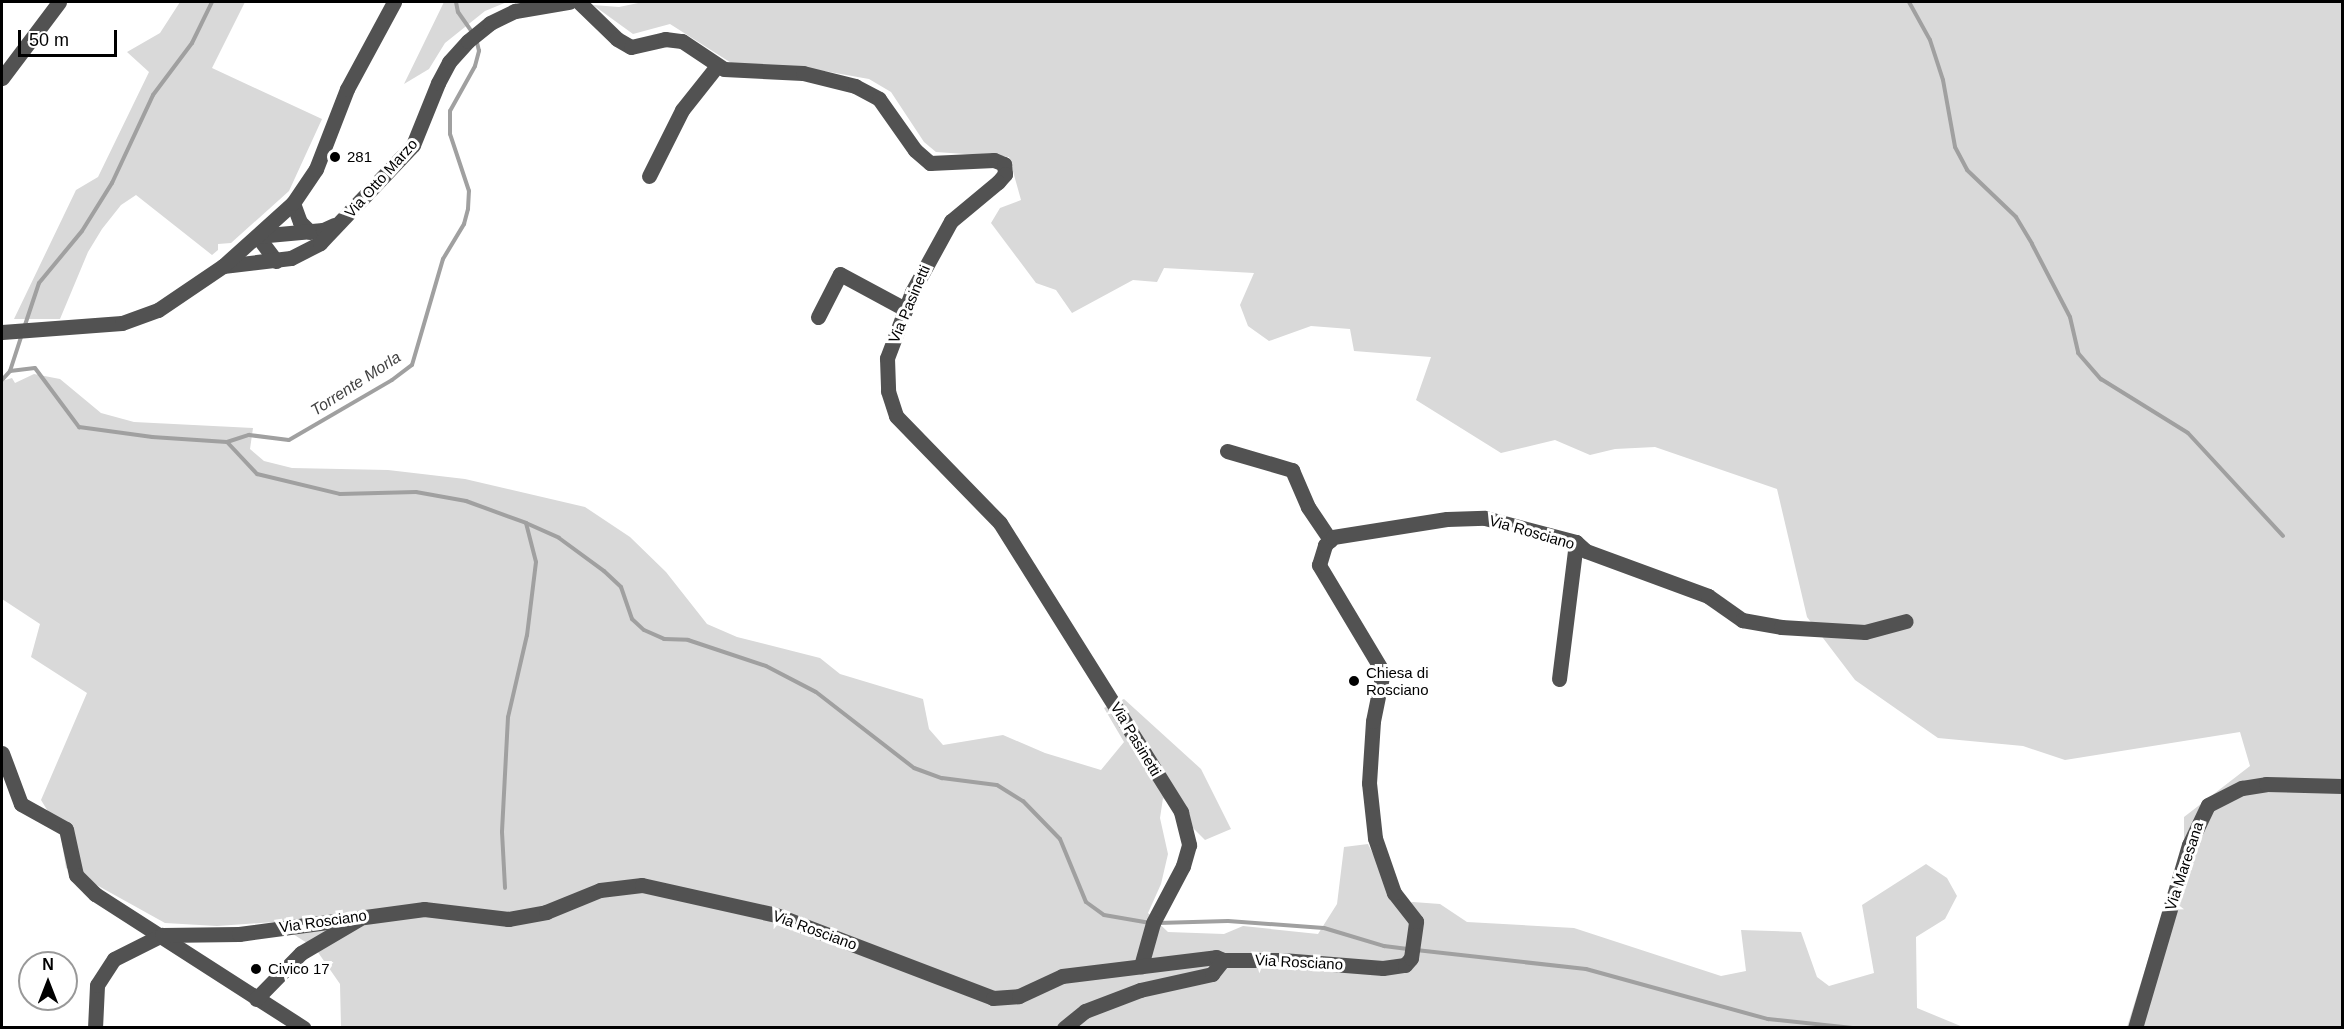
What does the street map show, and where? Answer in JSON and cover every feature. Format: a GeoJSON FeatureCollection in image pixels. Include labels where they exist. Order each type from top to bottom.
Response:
{"type":"FeatureCollection","features":[{"type":"Feature","properties":{"kind":"street"},"geometry":{"type":"LineString","coordinates":[[2,78],[59,2]]}},
{"type":"Feature","properties":{"kind":"street"},"geometry":{"type":"LineString","coordinates":[[5,332],[34,332],[122,323],[158,310],[223,266],[293,203],[316,169],[347,89],[394,2]]}},
{"type":"Feature","properties":{"kind":"street","name":"Via Otto Marzo"},"geometry":{"type":"LineString","coordinates":[[223,266],[276,261],[306,252],[340,223],[413,145],[449,62],[468,41],[490,23],[532,6],[569,2]]}},
{"type":"Feature","properties":{"kind":"street","name":"Via Pasinetti"},"geometry":{"type":"LineString","coordinates":[[579,2],[617,39],[632,47],[665,39],[682,41],[717,66],[839,80],[879,99],[911,145],[930,163],[994,160],[1004,164],[1005,174],[998,182],[951,221],[905,309],[887,358],[888,391],[896,416],[1000,523],[1181,812],[1189,845],[1183,866],[1153,923],[1141,966]]}},
{"type":"Feature","properties":{"kind":"street"},"geometry":{"type":"LineString","coordinates":[[649,176],[682,110],[717,66]]}},
{"type":"Feature","properties":{"kind":"street"},"geometry":{"type":"LineString","coordinates":[[293,203],[300,222],[310,232]]}},
{"type":"Feature","properties":{"kind":"street","name":"Via Otto Marzo"},"geometry":{"type":"LineString","coordinates":[[257,236],[310,232],[340,223]]}},
{"type":"Feature","properties":{"kind":"street"},"geometry":{"type":"LineString","coordinates":[[257,236],[276,261]]}},
{"type":"Feature","properties":{"kind":"street"},"geometry":{"type":"LineString","coordinates":[[818,317],[840,274],[905,309]]}},
{"type":"Feature","properties":{"kind":"street"},"geometry":{"type":"LineString","coordinates":[[1227,451],[1292,470],[1308,507],[1330,540]]}},
{"type":"Feature","properties":{"kind":"street","name":"Via Rosciano"},"geometry":{"type":"LineString","coordinates":[[162,935],[239,934],[366,914],[424,909],[508,919],[546,912],[600,890],[642,885],[776,915],[993,998],[1019,996],[1062,976],[1216,957],[1223,960],[1282,960],[1383,968],[1405,965],[1411,958],[1416,921],[1394,893],[1375,838],[1369,783],[1373,721],[1383,672],[1319,565],[1320,556],[1330,540],[1408,524],[1485,518],[1576,542],[1586,551],[1708,596],[1742,621],[1781,627],[1865,632],[1906,621]]}},
{"type":"Feature","properties":{"kind":"street"},"geometry":{"type":"LineString","coordinates":[[1559,680],[1576,542]]}},
{"type":"Feature","properties":{"kind":"street"},"geometry":{"type":"LineString","coordinates":[[2,753],[21,804],[66,829],[76,875],[95,894],[304,1028]]}},
{"type":"Feature","properties":{"kind":"street","name":"Via Maresana"},"geometry":{"type":"LineString","coordinates":[[2134,1028],[2189,845],[2208,806],[2242,788],[2266,784],[2343,786]]}},
{"type":"Feature","properties":{"kind":"street"},"geometry":{"type":"LineString","coordinates":[[256,999],[301,953],[366,914]]}},
{"type":"Feature","properties":{"kind":"street"},"geometry":{"type":"LineString","coordinates":[[94,1028],[97,985],[114,959],[162,935]]}},
{"type":"Feature","properties":{"kind":"street"},"geometry":{"type":"LineString","coordinates":[[1064,1028],[1085,1011],[1140,990],[1212,974],[1223,960]]}},
{"type":"Feature","properties":{"kind":"shaded area"},"geometry":{"type":"Polygon","coordinates":[[[180,2],[245,2],[212,68],[322,119],[289,191],[231,243],[218,244],[218,250],[212,255],[136,195],[121,205],[102,229],[88,252],[60,319],[14,319],[76,190],[98,177],[149,72],[127,52],[160,33],[180,2]]]}},
{"type":"Feature","properties":{"kind":"shaded area"},"geometry":{"type":"Polygon","coordinates":[[[444,2],[507,2],[485,11],[445,43],[429,69],[404,84],[444,2]]]}},
{"type":"Feature","properties":{"kind":"shaded area"},"geometry":{"type":"Polygon","coordinates":[[[643,2],[2342,2],[2342,1027],[2127,1027],[2184,845],[2184,817],[2250,766],[2240,732],[2065,760],[2023,746],[1938,738],[1855,680],[1807,617],[1777,489],[1655,447],[1615,449],[1590,455],[1555,440],[1501,453],[1416,400],[1431,357],[1354,351],[1350,329],[1311,326],[1269,341],[1248,326],[1240,305],[1254,273],[1164,268],[1157,282],[1133,280],[1072,313],[1056,290],[1036,283],[991,223],[1000,208],[1021,200],[1009,157],[936,152],[924,142],[891,92],[869,79],[824,71],[736,66],[670,24],[633,34],[593,5],[619,7],[643,2]]]}},
{"type":"Feature","properties":{"kind":"shaded area"},"geometry":{"type":"Polygon","coordinates":[[[34,374],[60,379],[101,413],[134,422],[253,428],[250,449],[264,461],[292,468],[388,470],[465,479],[585,507],[630,537],[666,572],[707,624],[737,637],[820,658],[840,674],[923,699],[929,729],[943,745],[1003,735],[1045,753],[1101,770],[1124,742],[1104,708],[1124,699],[1201,769],[1231,829],[1205,840],[1163,798],[1160,818],[1168,854],[1161,884],[1148,913],[1168,932],[1224,934],[1243,926],[1318,934],[1337,904],[1344,847],[1368,844],[1399,906],[1413,902],[1440,904],[1467,922],[1574,928],[1721,976],[1746,971],[1741,930],[1801,932],[1817,977],[1829,986],[1874,973],[1862,905],[1926,864],[1947,878],[1957,896],[1945,919],[1916,937],[1917,1008],[1963,1027],[341,1027],[340,984],[315,948],[274,922],[217,926],[165,923],[66,868],[60,831],[41,800],[87,693],[31,657],[40,624],[2,599],[2,381],[12,378],[15,383],[34,374]]]}},
{"type":"Feature","properties":{"kind":"waterway"},"geometry":{"type":"LineString","coordinates":[[25,325],[39,283],[82,231],[112,183],[153,95],[192,43],[212,2]]}},
{"type":"Feature","properties":{"kind":"waterway","name":"Torrente Morla"},"geometry":{"type":"LineString","coordinates":[[456,2],[458,12],[472,32]]}},
{"type":"Feature","properties":{"kind":"waterway"},"geometry":{"type":"LineString","coordinates":[[1909,2],[1930,40],[1943,80],[1955,147],[1967,170],[2016,217],[2070,317],[2078,353],[2101,379],[2188,433],[2283,536]]}},
{"type":"Feature","properties":{"kind":"waterway","name":"Torrente Morla"},"geometry":{"type":"LineString","coordinates":[[2,380],[10,371],[35,368],[79,427],[152,437],[227,442],[249,435],[289,440],[392,380],[412,365],[443,259],[464,224],[468,209],[469,191],[450,134],[450,111],[475,66],[479,51],[476,38]]}},
{"type":"Feature","properties":{"kind":"waterway"},"geometry":{"type":"LineString","coordinates":[[10,371],[22,335]]}},
{"type":"Feature","properties":{"kind":"waterway"},"geometry":{"type":"LineString","coordinates":[[227,442],[257,474],[340,494],[416,492],[466,501],[526,523],[536,562],[527,635],[508,717],[502,832],[505,888]]}},
{"type":"Feature","properties":{"kind":"waterway"},"geometry":{"type":"LineString","coordinates":[[526,523],[559,538],[604,571],[621,587],[632,619],[644,630],[664,639],[688,640],[766,666],[816,692],[914,768],[942,778],[997,785],[1023,801],[1060,839],[1086,902],[1104,915],[1150,923]]}},
{"type":"Feature","properties":{"kind":"waterway"},"geometry":{"type":"LineString","coordinates":[[1158,923],[1228,921],[1324,928],[1384,946],[1408,949]]}},
{"type":"Feature","properties":{"kind":"waterway"},"geometry":{"type":"LineString","coordinates":[[1416,950],[1586,969],[1768,1019],[1853,1028]]}},
{"type":"Feature","properties":{"kind":"place","name":"281"},"geometry":{"type":"Point","coordinates":[335,157]}},
{"type":"Feature","properties":{"kind":"place","name":"Chiesa di Rosciano"},"geometry":{"type":"Point","coordinates":[1354,681]}},
{"type":"Feature","properties":{"kind":"place","name":"Civico 17"},"geometry":{"type":"Point","coordinates":[256,969]}}]}
